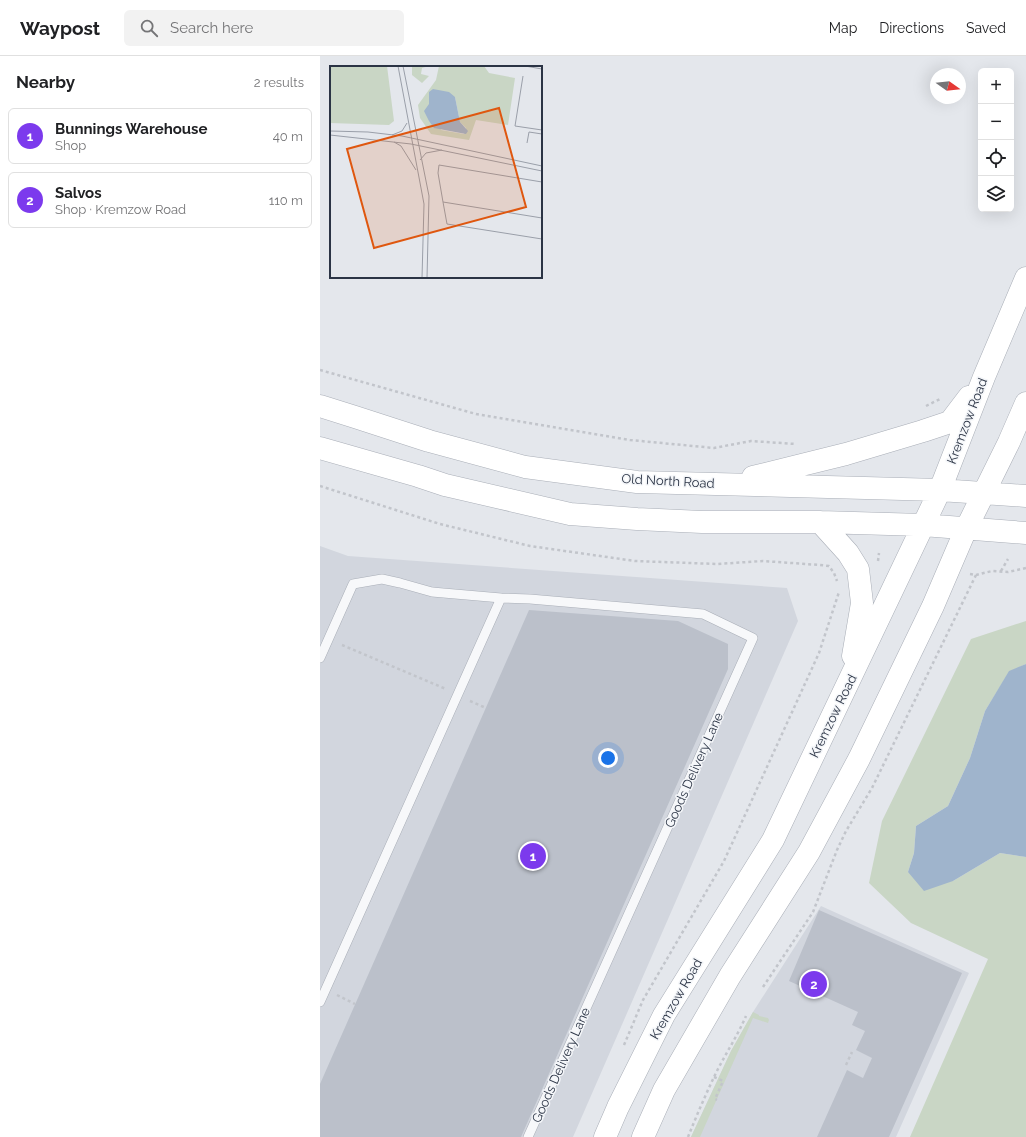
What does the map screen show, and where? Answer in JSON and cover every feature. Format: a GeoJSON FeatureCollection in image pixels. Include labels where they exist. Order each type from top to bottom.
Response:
{"type":"FeatureCollection","features":[{"type":"Feature","properties":{"kind":"main road","name":"Kremzow Road"},"geometry":{"type":"LineString","coordinates":[[605,1137],[618,1107],[664,1015],[773,840],[940,490],[984,377],[1026,278]]}},
{"type":"Feature","properties":{"kind":"main road"},"geometry":{"type":"LineString","coordinates":[[725,484],[846,454],[950,422],[984,377]]}},
{"type":"Feature","properties":{"kind":"main road"},"geometry":{"type":"LineString","coordinates":[[643,1137],[668,1084],[730,976],[809,852],[859,759],[933,606],[966,529],[1009,442],[1026,403]]}},
{"type":"Feature","properties":{"kind":"main road","name":"Old North Road"},"geometry":{"type":"LineString","coordinates":[[320,406],[429,441],[525,467],[637,482],[940,490],[1026,496]]}},
{"type":"Feature","properties":{"kind":"main road"},"geometry":{"type":"LineString","coordinates":[[320,448],[445,485],[570,514],[702,522],[820,522],[923,525],[1026,533]]}},
{"type":"Feature","properties":{"kind":"main road"},"geometry":{"type":"LineString","coordinates":[[820,522],[848,553],[858,569],[862,603],[849,683]]}},
{"type":"Feature","properties":{"kind":"lane"},"geometry":{"type":"LineString","coordinates":[[320,658],[353,584],[382,580],[400,583],[432,592],[501,598],[320,1002]]}},
{"type":"Feature","properties":{"kind":"lane","name":"Goods Delivery Lane"},"geometry":{"type":"LineString","coordinates":[[501,598],[530,599],[703,614],[753,638],[528,1137]]}},
{"type":"Feature","properties":{"kind":"path"},"geometry":{"type":"LineString","coordinates":[[320,370],[476,414],[630,440],[714,448],[751,441],[796,444]]}},
{"type":"Feature","properties":{"kind":"path"},"geometry":{"type":"LineString","coordinates":[[924,408],[940,399]]}},
{"type":"Feature","properties":{"kind":"path"},"geometry":{"type":"LineString","coordinates":[[320,486],[440,524],[530,546],[635,561],[717,564],[763,561],[829,566],[834,573],[838,584]]}},
{"type":"Feature","properties":{"kind":"path"},"geometry":{"type":"LineString","coordinates":[[878,561],[879,553]]}},
{"type":"Feature","properties":{"kind":"path"},"geometry":{"type":"LineString","coordinates":[[1001,571],[1008,559]]}},
{"type":"Feature","properties":{"kind":"path"},"geometry":{"type":"LineString","coordinates":[[967,573],[976,575],[992,571],[1008,572],[1026,568]]}},
{"type":"Feature","properties":{"kind":"path"},"geometry":{"type":"LineString","coordinates":[[763,987],[812,912],[836,850],[872,788],[976,575]]}},
{"type":"Feature","properties":{"kind":"path"},"geometry":{"type":"LineString","coordinates":[[621,1051],[643,1000],[724,861],[819,653],[840,588]]}},
{"type":"Feature","properties":{"kind":"path"},"geometry":{"type":"LineString","coordinates":[[341,645],[486,708]]}},
{"type":"Feature","properties":{"kind":"path"},"geometry":{"type":"LineString","coordinates":[[688,1137],[714,1077],[746,1016]]}},
{"type":"Feature","properties":{"kind":"path"},"geometry":{"type":"LineString","coordinates":[[846,1065],[852,1052]]}},
{"type":"Feature","properties":{"kind":"path"},"geometry":{"type":"LineString","coordinates":[[714,1077],[723,1081],[715,1099],[717,1100]]}},
{"type":"Feature","properties":{"kind":"shaded area"},"geometry":{"type":"Polygon","coordinates":[[[320,546],[348,556],[787,588],[798,621],[573,1137],[320,1137],[320,546]]]}},
{"type":"Feature","properties":{"kind":"shaded area"},"geometry":{"type":"Polygon","coordinates":[[[821,906],[969,973],[896,1137],[691,1137],[731,1051],[753,1012],[821,906]]]}},
{"type":"Feature","properties":{"kind":"green space"},"geometry":{"type":"Polygon","coordinates":[[[1026,621],[1026,664],[1009,672],[985,711],[970,758],[948,806],[916,826],[914,853],[908,872],[953,881],[1000,853],[1026,857],[1026,1137],[910,1137],[988,959],[911,923],[869,883],[882,821],[971,639],[1026,621]]]}},
{"type":"Feature","properties":{"kind":"green space"},"geometry":{"type":"Polygon","coordinates":[[[753,1012],[759,1016],[768,1018],[768,1023],[753,1018],[700,1137],[691,1137],[731,1051],[753,1012]]]}},
{"type":"Feature","properties":{"kind":"water"},"geometry":{"type":"Polygon","coordinates":[[[1026,664],[1026,857],[1000,853],[953,881],[924,891],[908,872],[914,853],[916,826],[948,806],[970,758],[985,711],[1009,671],[1026,664]]]}},
{"type":"Feature","properties":{"kind":"building"},"geometry":{"type":"Polygon","coordinates":[[[529,610],[678,621],[728,644],[728,669],[521,1137],[320,1137],[320,1084],[529,610]]]}},
{"type":"Feature","properties":{"kind":"building"},"geometry":{"type":"Polygon","coordinates":[[[819,910],[962,973],[889,1137],[817,1137],[847,1070],[863,1078],[872,1058],[856,1050],[865,1031],[852,1025],[858,1012],[789,981],[819,910]]]}},
{"type":"Feature","properties":{"kind":"place","name":"Bunnings Warehouse"},"geometry":{"type":"Point","coordinates":[533,856]}},
{"type":"Feature","properties":{"kind":"place","name":"Salvos"},"geometry":{"type":"Point","coordinates":[814,984]}}]}
